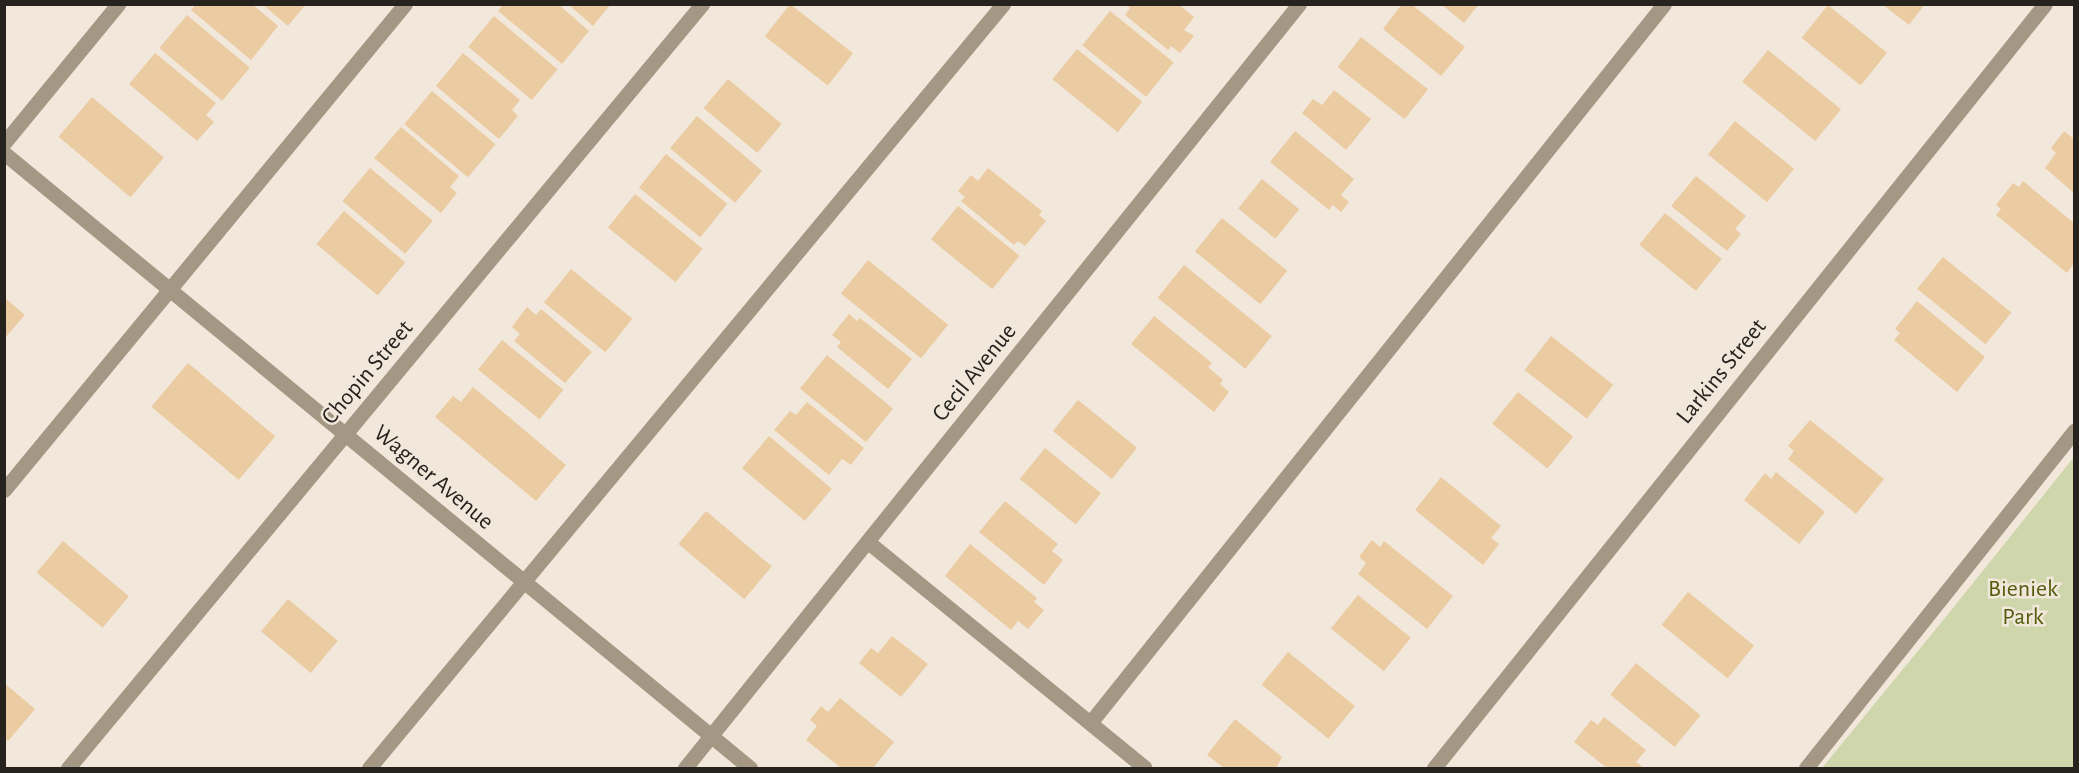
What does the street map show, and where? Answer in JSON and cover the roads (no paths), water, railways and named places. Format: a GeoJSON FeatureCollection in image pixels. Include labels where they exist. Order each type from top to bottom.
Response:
{"type":"FeatureCollection","features":[{"type":"Feature","properties":{"kind":"street"},"geometry":{"type":"LineString","coordinates":[[4,143],[118,4]]}},
{"type":"Feature","properties":{"kind":"street"},"geometry":{"type":"LineString","coordinates":[[4,490],[405,4]]}},
{"type":"Feature","properties":{"kind":"street","name":"Chopin Street"},"geometry":{"type":"LineString","coordinates":[[68,768],[702,4]]}},
{"type":"Feature","properties":{"kind":"street"},"geometry":{"type":"LineString","coordinates":[[369,768],[1004,4]]}},
{"type":"Feature","properties":{"kind":"street","name":"Cecil Avenue"},"geometry":{"type":"LineString","coordinates":[[685,768],[1299,4]]}},
{"type":"Feature","properties":{"kind":"street"},"geometry":{"type":"LineString","coordinates":[[1090,723],[1664,4]]}},
{"type":"Feature","properties":{"kind":"street","name":"Larkins Street"},"geometry":{"type":"LineString","coordinates":[[1434,768],[2045,4]]}},
{"type":"Feature","properties":{"kind":"street","name":"Wagner Avenue"},"geometry":{"type":"LineString","coordinates":[[4,153],[750,768]]}},
{"type":"Feature","properties":{"kind":"street"},"geometry":{"type":"LineString","coordinates":[[1806,768],[2074,431]]}},
{"type":"Feature","properties":{"kind":"street"},"geometry":{"type":"LineString","coordinates":[[868,542],[1145,768]]}},
{"type":"Feature","properties":{"kind":"park label","name":"Bieniek Park"},"geometry":{"type":"Point","coordinates":[2023,604]}}]}
